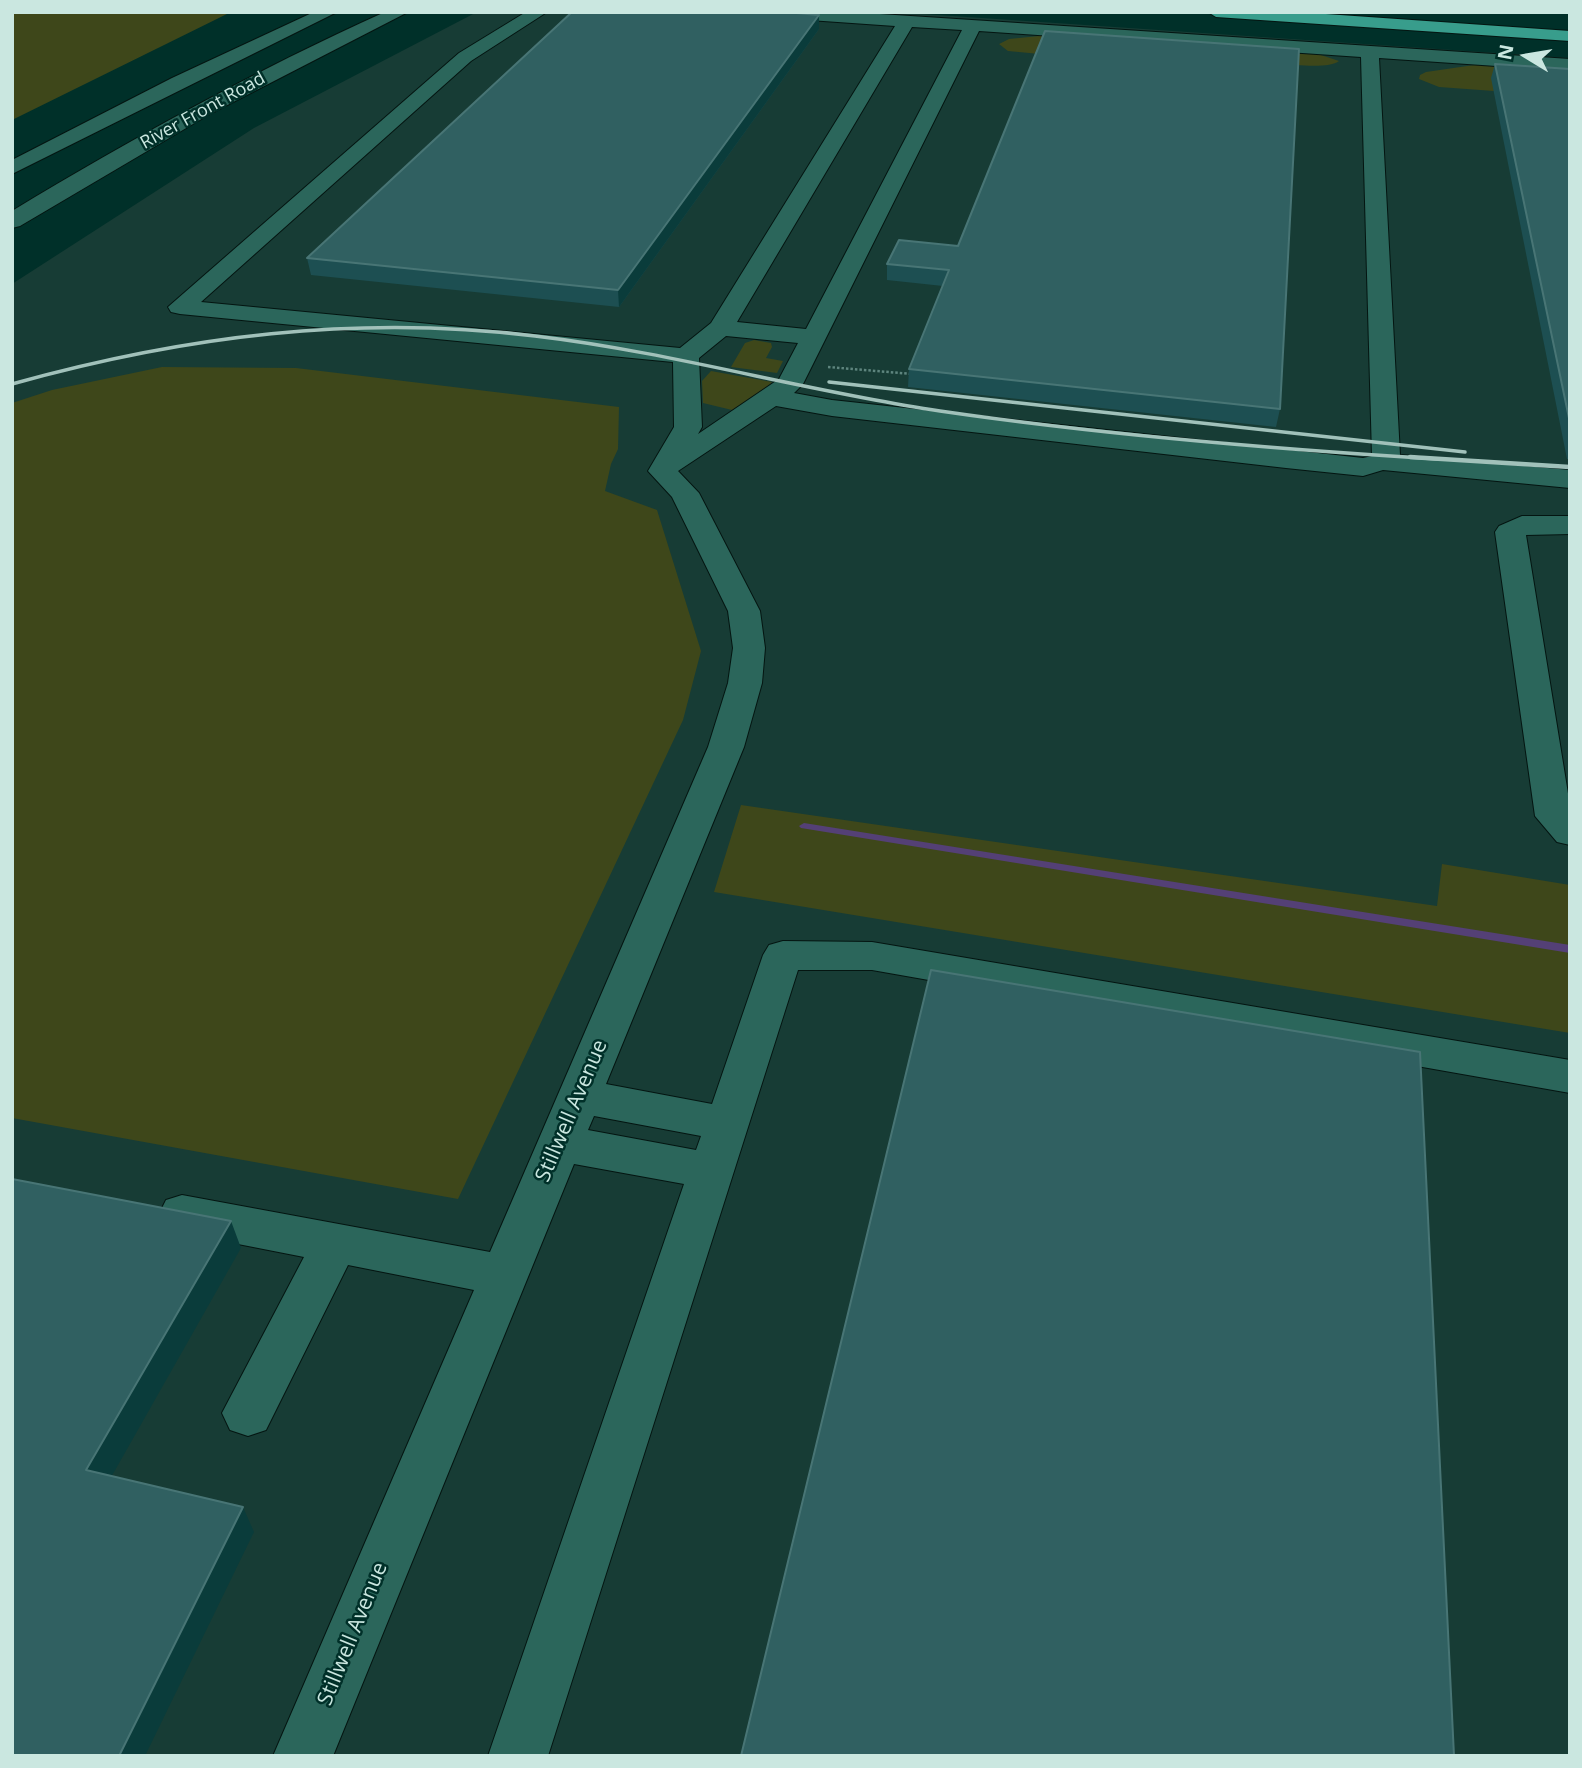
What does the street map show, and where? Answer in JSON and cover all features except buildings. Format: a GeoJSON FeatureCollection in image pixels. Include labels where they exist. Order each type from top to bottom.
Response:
{"type":"FeatureCollection","features":[{"type":"Feature","properties":{"kind":"highway"},"geometry":{"type":"LineString","coordinates":[[1216,12],[1570,36]]}},
{"type":"Feature","properties":{"kind":"highway"},"geometry":{"type":"LineString","coordinates":[[1437,12],[1570,21]]}},
{"type":"Feature","properties":{"kind":"street"},"geometry":{"type":"LineString","coordinates":[[12,168],[179,82],[329,12]]}},
{"type":"Feature","properties":{"kind":"street","name":"River Front Road"},"geometry":{"type":"LineString","coordinates":[[12,221],[177,124],[330,44],[400,12]]}},
{"type":"Feature","properties":{"kind":"street"},"geometry":{"type":"LineString","coordinates":[[540,12],[465,57],[180,307],[686,356],[721,328],[906,22]]}},
{"type":"Feature","properties":{"kind":"street"},"geometry":{"type":"LineString","coordinates":[[766,12],[1570,65]]}},
{"type":"Feature","properties":{"kind":"street"},"geometry":{"type":"LineString","coordinates":[[662,471],[790,384],[973,26]]}},
{"type":"Feature","properties":{"kind":"street"},"geometry":{"type":"LineString","coordinates":[[1370,52],[1386,457],[1383,462]]}},
{"type":"Feature","properties":{"kind":"street"},"geometry":{"type":"LineString","coordinates":[[721,328],[814,337]]}},
{"type":"Feature","properties":{"kind":"street"},"geometry":{"type":"LineString","coordinates":[[662,471],[688,427],[686,356]]}},
{"type":"Feature","properties":{"kind":"street"},"geometry":{"type":"LineString","coordinates":[[773,397],[832,408],[1286,460],[1363,467],[1383,462],[1570,479]]}},
{"type":"Feature","properties":{"kind":"street","name":"Stillwell Avenue"},"geometry":{"type":"LineString","coordinates":[[303,1756],[726,747],[745,684],[749,648],[744,611],[685,493],[662,471]]}},
{"type":"Feature","properties":{"kind":"street"},"geometry":{"type":"LineString","coordinates":[[1570,525],[1522,525],[1510,532],[1553,816],[1570,832]]}},
{"type":"Feature","properties":{"kind":"street"},"geometry":{"type":"LineString","coordinates":[[518,1756],[783,955],[872,956],[1570,1077]]}},
{"type":"Feature","properties":{"kind":"street"},"geometry":{"type":"LineString","coordinates":[[579,1096],[727,1124]]}},
{"type":"Feature","properties":{"kind":"street"},"geometry":{"type":"LineString","coordinates":[[559,1143],[711,1171]]}},
{"type":"Feature","properties":{"kind":"street"},"geometry":{"type":"LineString","coordinates":[[147,1207],[503,1275]]}},
{"type":"Feature","properties":{"kind":"street"},"geometry":{"type":"LineString","coordinates":[[248,1413],[335,1243]]}},
{"type":"Feature","properties":{"kind":"path"},"geometry":{"type":"LineString","coordinates":[[800,364],[839,371],[869,369],[913,374]]}},
{"type":"Feature","properties":{"kind":"shaded area"},"geometry":{"type":"Polygon","coordinates":[[[477,12],[894,12],[1570,58],[1570,1756],[12,1756],[12,284],[254,128],[477,12]]]}},
{"type":"Feature","properties":{"kind":"green space"},"geometry":{"type":"Polygon","coordinates":[[[12,12],[231,12],[12,120],[12,12]]]}},
{"type":"Feature","properties":{"kind":"green space"},"geometry":{"type":"Polygon","coordinates":[[[1049,35],[1040,54],[1008,51],[999,44],[1009,39],[1049,35]]]}},
{"type":"Feature","properties":{"kind":"green space"},"geometry":{"type":"Polygon","coordinates":[[[1164,43],[1315,53],[1339,61],[1327,65],[1283,64],[1164,43]]]}},
{"type":"Feature","properties":{"kind":"green space"},"geometry":{"type":"Polygon","coordinates":[[[1503,63],[1494,91],[1439,87],[1419,79],[1420,75],[1426,72],[1503,63]]]}},
{"type":"Feature","properties":{"kind":"green space"},"geometry":{"type":"Polygon","coordinates":[[[754,340],[771,343],[772,347],[766,358],[783,361],[777,373],[731,367],[745,343],[754,340]]]}},
{"type":"Feature","properties":{"kind":"green space"},"geometry":{"type":"Polygon","coordinates":[[[162,367],[296,368],[619,407],[618,449],[611,464],[605,491],[657,510],[701,651],[683,720],[458,1199],[12,1118],[12,403],[52,390],[162,367]]]}},
{"type":"Feature","properties":{"kind":"green space"},"geometry":{"type":"Polygon","coordinates":[[[711,371],[772,382],[763,392],[732,410],[703,403],[702,381],[711,371]]]}},
{"type":"Feature","properties":{"kind":"green space"},"geometry":{"type":"Polygon","coordinates":[[[741,805],[1437,906],[1442,864],[1570,885],[1570,1033],[714,892],[741,805]]]}},
{"type":"Feature","properties":{"kind":"waterway"},"geometry":{"type":"LineString","coordinates":[[804,826],[1570,949]]}},
{"type":"Feature","properties":{"kind":"railway"},"geometry":{"type":"LineString","coordinates":[[12,384],[141,353],[271,334],[402,327],[468,330],[586,343],[889,403],[1002,420],[1189,440],[1438,459]]}},
{"type":"Feature","properties":{"kind":"railway"},"geometry":{"type":"LineString","coordinates":[[829,382],[1465,452]]}},
{"type":"Feature","properties":{"kind":"railway"},"geometry":{"type":"LineString","coordinates":[[1410,457],[1570,467]]}}]}
